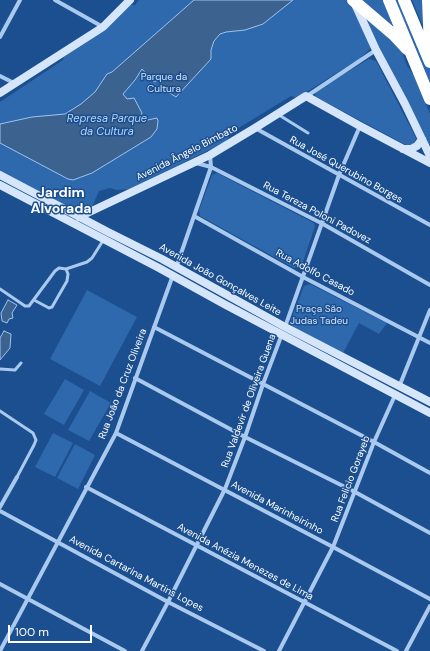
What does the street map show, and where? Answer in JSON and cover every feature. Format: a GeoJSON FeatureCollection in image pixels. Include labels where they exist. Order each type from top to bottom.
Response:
{"type":"FeatureCollection","features":[{"type":"Feature","properties":{"kind":"highway"},"geometry":{"type":"LineString","coordinates":[[353,0],[394,35],[414,58]]}},
{"type":"Feature","properties":{"kind":"highway"},"geometry":{"type":"LineString","coordinates":[[389,0],[430,99]]}},
{"type":"Feature","properties":{"kind":"highway"},"geometry":{"type":"LineString","coordinates":[[404,0],[430,62]]}},
{"type":"Feature","properties":{"kind":"highway"},"geometry":{"type":"LineString","coordinates":[[428,0],[430,48]]}},
{"type":"Feature","properties":{"kind":"main road"},"geometry":{"type":"LineString","coordinates":[[0,93],[103,26],[130,0]]}},
{"type":"Feature","properties":{"kind":"main road"},"geometry":{"type":"LineString","coordinates":[[353,0],[376,50],[430,156]]}},
{"type":"Feature","properties":{"kind":"main road"},"geometry":{"type":"LineString","coordinates":[[306,96],[430,163]]}},
{"type":"Feature","properties":{"kind":"main road","name":"Avenida Ângelo Bimbato"},"geometry":{"type":"LineString","coordinates":[[79,217],[210,155],[306,96]]}},
{"type":"Feature","properties":{"kind":"main road"},"geometry":{"type":"LineString","coordinates":[[401,148],[414,148],[422,139]]}},
{"type":"Feature","properties":{"kind":"main road","name":"Avenida João Gonçalves Leite"},"geometry":{"type":"LineString","coordinates":[[0,175],[92,224],[106,236],[173,276],[226,300],[339,359],[400,386],[430,402]]}},
{"type":"Feature","properties":{"kind":"main road","name":"Avenida João Gonçalves Leite"},"geometry":{"type":"LineString","coordinates":[[0,185],[106,236],[162,259],[226,300]]}},
{"type":"Feature","properties":{"kind":"main road"},"geometry":{"type":"LineString","coordinates":[[92,224],[94,211]]}},
{"type":"Feature","properties":{"kind":"main road"},"geometry":{"type":"LineString","coordinates":[[159,268],[162,259]]}},
{"type":"Feature","properties":{"kind":"main road","name":"Avenida João Gonçalves Leite"},"geometry":{"type":"LineString","coordinates":[[339,359],[395,394],[430,413]]}},
{"type":"Feature","properties":{"kind":"street"},"geometry":{"type":"LineString","coordinates":[[0,37],[20,0]]}},
{"type":"Feature","properties":{"kind":"street"},"geometry":{"type":"LineString","coordinates":[[55,0],[103,26]]}},
{"type":"Feature","properties":{"kind":"street","name":"Avenida Ângelo Bimbato"},"geometry":{"type":"LineString","coordinates":[[306,96],[376,50]]}},
{"type":"Feature","properties":{"kind":"street"},"geometry":{"type":"LineString","coordinates":[[0,76],[14,83]]}},
{"type":"Feature","properties":{"kind":"street","name":"Rua Valdevir de Oliveira Guena"},"geometry":{"type":"LineString","coordinates":[[142,651],[225,489],[246,437],[263,384],[340,175],[360,126]]}},
{"type":"Feature","properties":{"kind":"street","name":"Rua José Querubino Borges"},"geometry":{"type":"LineString","coordinates":[[255,128],[430,225]]}},
{"type":"Feature","properties":{"kind":"street","name":"Rua João da Cruz Oliveira"},"geometry":{"type":"LineString","coordinates":[[0,651],[116,433],[211,167],[210,155]]}},
{"type":"Feature","properties":{"kind":"street","name":"Rua Tereza Poloni Padovez"},"geometry":{"type":"LineString","coordinates":[[194,162],[211,167],[323,224],[430,285]]}},
{"type":"Feature","properties":{"kind":"street","name":"Rua Adolfo Casado"},"geometry":{"type":"LineString","coordinates":[[194,216],[430,343]]}},
{"type":"Feature","properties":{"kind":"street","name":"Rua Felicio Gorayeb"},"geometry":{"type":"LineString","coordinates":[[279,651],[333,547],[374,442],[400,386],[430,310]]}},
{"type":"Feature","properties":{"kind":"street"},"geometry":{"type":"LineString","coordinates":[[154,327],[374,442],[430,473]]}},
{"type":"Feature","properties":{"kind":"street"},"geometry":{"type":"LineString","coordinates":[[135,378],[246,437],[355,492],[430,533]]}},
{"type":"Feature","properties":{"kind":"street","name":"Avenida Marinheirinho"},"geometry":{"type":"LineString","coordinates":[[116,433],[225,489],[430,600]]}},
{"type":"Feature","properties":{"kind":"street"},"geometry":{"type":"LineString","coordinates":[[0,507],[17,477]]}},
{"type":"Feature","properties":{"kind":"street","name":"Avenida Anézia Menezes de Lima"},"geometry":{"type":"LineString","coordinates":[[86,487],[397,651]]}},
{"type":"Feature","properties":{"kind":"street","name":"Avenida Cartarina Martins Lopes"},"geometry":{"type":"LineString","coordinates":[[0,511],[58,541],[168,602],[264,651]]}},
{"type":"Feature","properties":{"kind":"street"},"geometry":{"type":"LineString","coordinates":[[0,584],[125,651]]}},
{"type":"Feature","properties":{"kind":"street"},"geometry":{"type":"LineString","coordinates":[[406,651],[430,606]]}},
{"type":"Feature","properties":{"kind":"lane"},"geometry":{"type":"LineString","coordinates":[[277,114],[308,133]]}},
{"type":"Feature","properties":{"kind":"lane"},"geometry":{"type":"LineString","coordinates":[[0,290],[28,307],[31,305],[55,271],[59,268],[66,269],[87,262],[92,258],[106,236]]}},
{"type":"Feature","properties":{"kind":"lane"},"geometry":{"type":"LineString","coordinates":[[34,300],[49,308],[52,307],[66,281],[68,274],[66,269]]}},
{"type":"Feature","properties":{"kind":"lane"},"geometry":{"type":"LineString","coordinates":[[0,369],[15,370],[21,363]]}},
{"type":"Feature","properties":{"kind":"lane"},"geometry":{"type":"LineString","coordinates":[[0,411],[33,433],[36,440],[17,477]]}},
{"type":"Feature","properties":{"kind":"green space","name":"Parque da Cultura"},"geometry":{"type":"Polygon","coordinates":[[[139,0],[351,0],[371,46],[370,49],[359,59],[297,98],[291,96],[232,132],[225,142],[129,189],[117,190],[110,188],[99,191],[91,209],[78,213],[0,172],[0,102],[63,60],[64,57],[129,5],[135,5],[139,0]]]}},
{"type":"Feature","properties":{"kind":"green space"},"geometry":{"type":"Polygon","coordinates":[[[359,0],[385,0],[393,24],[392,28],[359,0]]]}},
{"type":"Feature","properties":{"kind":"green space"},"geometry":{"type":"Polygon","coordinates":[[[392,0],[401,0],[430,68],[430,91],[392,0]]]}},
{"type":"Feature","properties":{"kind":"green space"},"geometry":{"type":"Polygon","coordinates":[[[412,0],[426,0],[424,26],[422,24],[412,0]]]}},
{"type":"Feature","properties":{"kind":"green space"},"geometry":{"type":"Polygon","coordinates":[[[362,10],[373,19],[402,52],[407,66],[413,74],[430,114],[430,150],[366,21],[362,10]]]}},
{"type":"Feature","properties":{"kind":"green space"},"geometry":{"type":"Polygon","coordinates":[[[369,59],[376,61],[416,138],[414,144],[408,146],[316,97],[316,91],[320,88],[369,59]]]}},
{"type":"Feature","properties":{"kind":"green space"},"geometry":{"type":"Polygon","coordinates":[[[217,173],[314,223],[315,226],[302,265],[294,268],[200,216],[199,210],[212,175],[217,173]]]}},
{"type":"Feature","properties":{"kind":"green space","name":"Praça São Judas Tadeu"},"geometry":{"type":"Polygon","coordinates":[[[310,284],[387,323],[379,334],[359,323],[343,353],[291,327],[290,322],[304,286],[310,284]]]}},
{"type":"Feature","properties":{"kind":"green space"},"geometry":{"type":"Polygon","coordinates":[[[87,290],[137,317],[100,386],[50,359],[87,290]]]}},
{"type":"Feature","properties":{"kind":"green space"},"geometry":{"type":"Polygon","coordinates":[[[65,379],[84,390],[64,425],[44,414],[65,379]]]}},
{"type":"Feature","properties":{"kind":"green space"},"geometry":{"type":"Polygon","coordinates":[[[90,391],[111,403],[89,441],[68,430],[90,391]]]}},
{"type":"Feature","properties":{"kind":"green space"},"geometry":{"type":"Polygon","coordinates":[[[53,433],[73,443],[55,477],[35,467],[53,433]]]}},
{"type":"Feature","properties":{"kind":"green space"},"geometry":{"type":"Polygon","coordinates":[[[75,444],[95,455],[78,489],[57,478],[75,444]]]}},
{"type":"Feature","properties":{"kind":"water","name":"Represa Parque da Cultura"},"geometry":{"type":"Polygon","coordinates":[[[194,0],[293,0],[263,24],[245,30],[220,34],[214,41],[211,50],[211,59],[176,97],[165,90],[161,93],[164,89],[162,84],[158,80],[154,82],[142,69],[123,94],[127,99],[134,98],[142,113],[140,116],[143,121],[157,118],[157,129],[151,137],[92,173],[73,180],[68,179],[0,143],[0,124],[32,117],[65,114],[81,104],[95,92],[107,74],[112,72],[194,0]]]}},
{"type":"Feature","properties":{"kind":"water"},"geometry":{"type":"Polygon","coordinates":[[[8,300],[17,305],[12,313],[13,318],[9,319],[7,323],[2,321],[1,313],[8,300]]]}},
{"type":"Feature","properties":{"kind":"water"},"geometry":{"type":"Polygon","coordinates":[[[4,331],[11,334],[10,348],[0,360],[0,338],[4,331]]]}},
{"type":"Feature","properties":{"kind":"district","name":"Jardim Alvorada"},"geometry":{"type":"Point","coordinates":[61,202]}}]}
